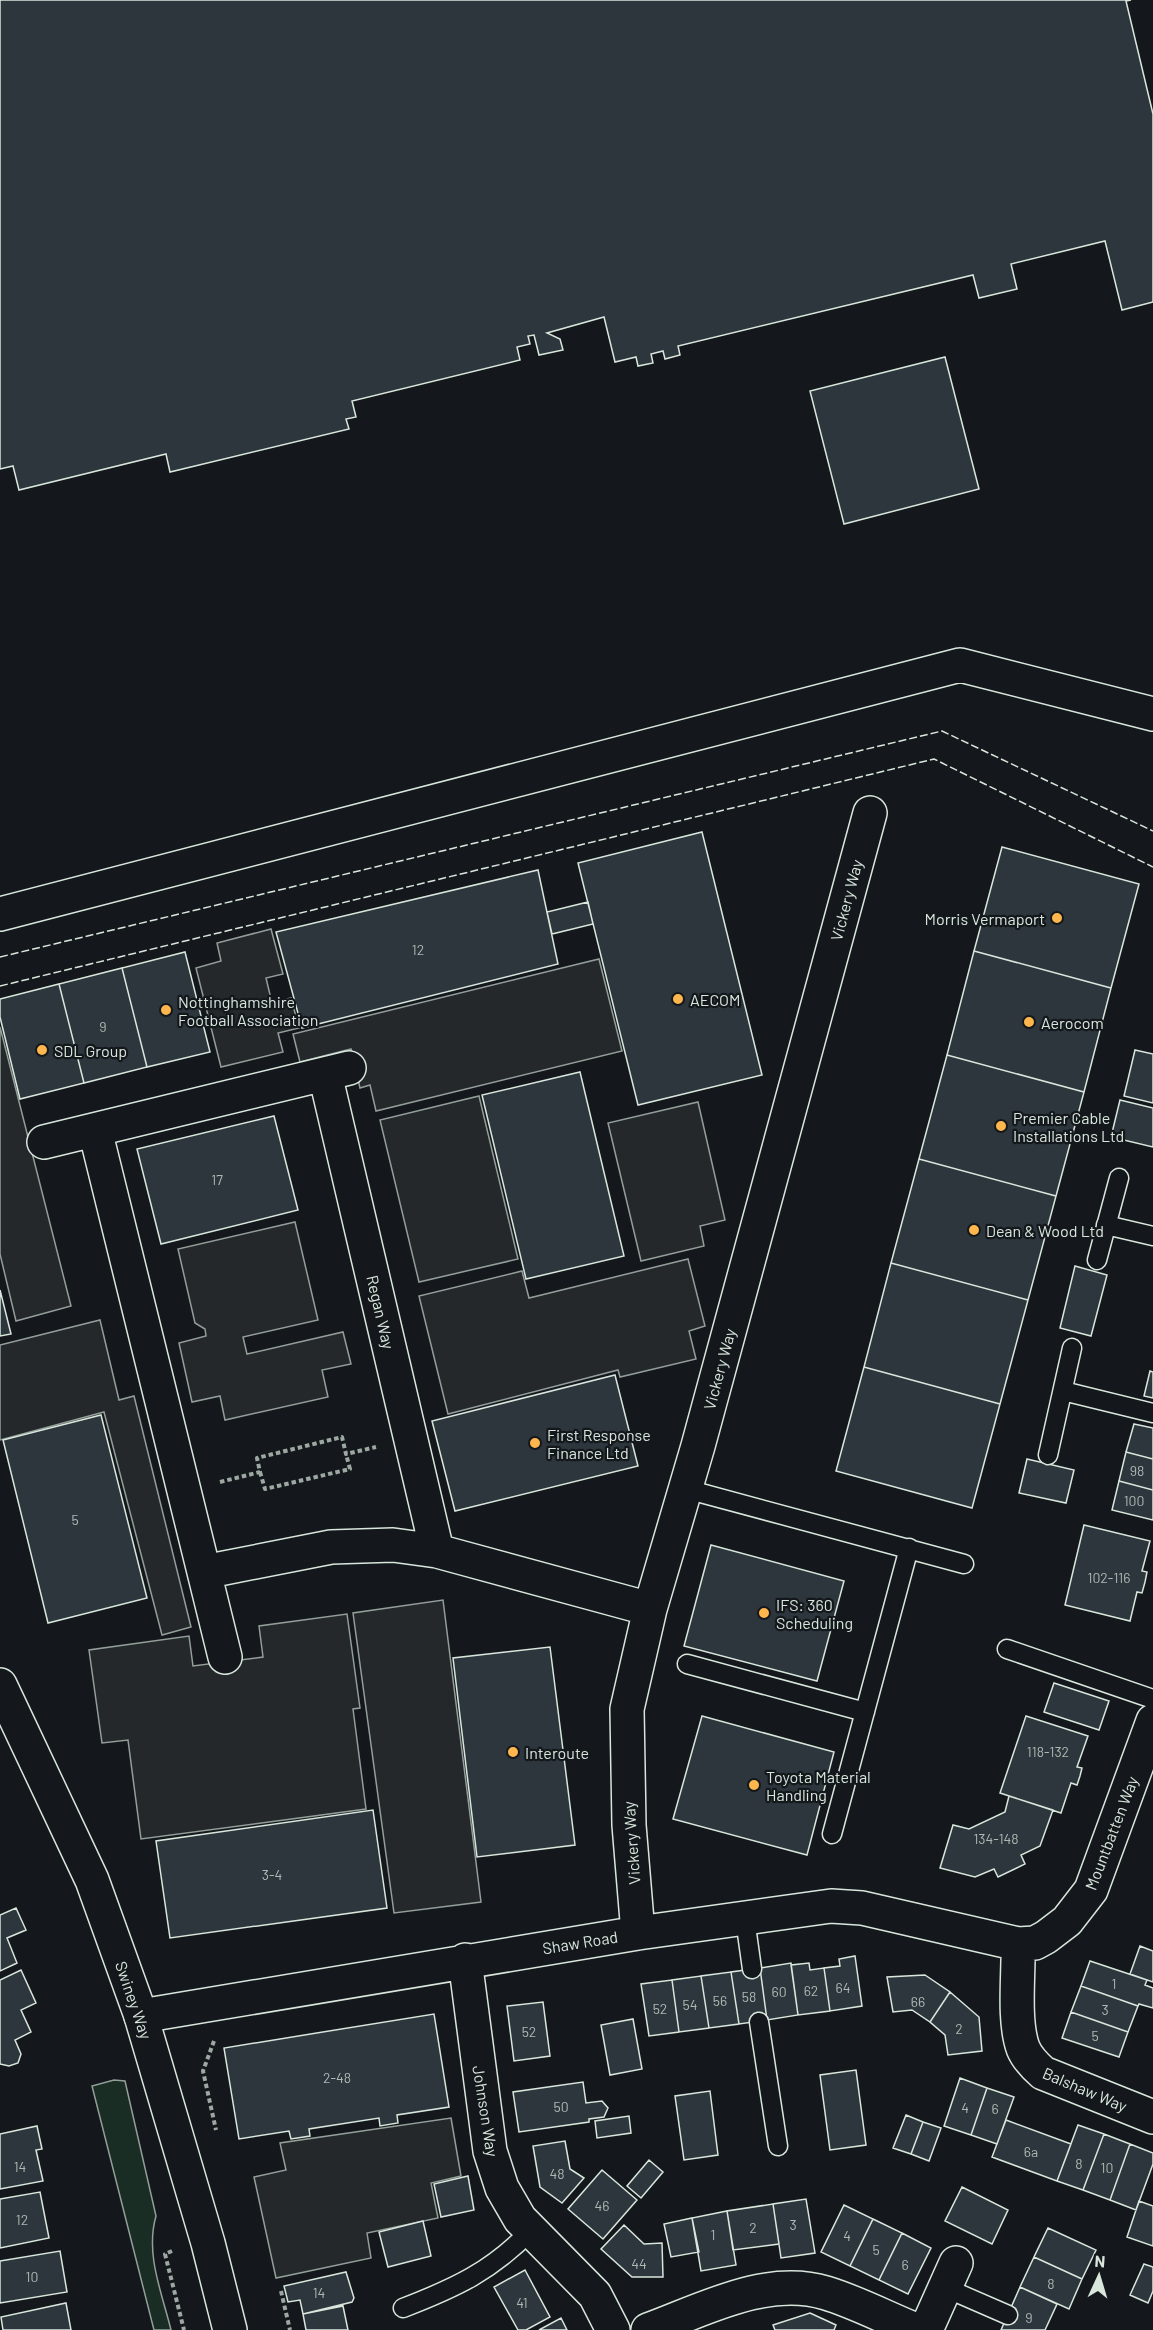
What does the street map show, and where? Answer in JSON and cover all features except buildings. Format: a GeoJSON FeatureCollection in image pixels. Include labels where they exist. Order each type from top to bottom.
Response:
{"type":"FeatureCollection","features":[{"type":"Feature","properties":{"kind":"street"},"geometry":{"type":"LineString","coordinates":[[0,914],[960,665],[1153,714]]}},
{"type":"Feature","properties":{"kind":"street","name":"Vickery Way"},"geometry":{"type":"LineString","coordinates":[[638,1933],[629,1825],[627,1709],[650,1609],[686,1489],[870,813]]}},
{"type":"Feature","properties":{"kind":"street","name":"Regan Way"},"geometry":{"type":"LineString","coordinates":[[44,1142],[337,1071],[411,1438],[437,1551]]}},
{"type":"Feature","properties":{"kind":"street"},"geometry":{"type":"LineString","coordinates":[[95,1130],[225,1656]]}},
{"type":"Feature","properties":{"kind":"street"},"geometry":{"type":"LineString","coordinates":[[204,1572],[331,1547],[393,1545],[437,1551],[650,1609]]}},
{"type":"Feature","properties":{"kind":"street","name":"Swiney Way"},"geometry":{"type":"LineString","coordinates":[[0,1684],[92,1880],[141,2016],[208,2243],[230,2330]]}},
{"type":"Feature","properties":{"kind":"street","name":"Mountbatten Way"},"geometry":{"type":"LineString","coordinates":[[1018,1944],[1035,1943],[1046,1937],[1067,1921],[1091,1890],[1146,1765],[1153,1721]]}},
{"type":"Feature","properties":{"kind":"street","name":"Shaw Road"},"geometry":{"type":"LineString","coordinates":[[141,2016],[465,1960],[831,1906],[862,1908],[1018,1944]]}},
{"type":"Feature","properties":{"kind":"street","name":"Balshaw Way"},"geometry":{"type":"LineString","coordinates":[[1018,1944],[1019,2016],[1023,2047],[1031,2062],[1043,2073],[1153,2117]]}},
{"type":"Feature","properties":{"kind":"street","name":"Johnson Way"},"geometry":{"type":"LineString","coordinates":[[465,1960],[490,2151],[502,2188],[520,2219],[595,2295],[613,2330]]}},
{"type":"Feature","properties":{"kind":"street"},"geometry":{"type":"LineString","coordinates":[[926,2330],[951,2275]]}},
{"type":"Feature","properties":{"kind":"street"},"geometry":{"type":"LineString","coordinates":[[648,2330],[756,2291],[795,2287],[827,2293],[916,2330]]}},
{"type":"Feature","properties":{"kind":"lane"},"geometry":{"type":"LineString","coordinates":[[1097,1260],[1119,1178]]}},
{"type":"Feature","properties":{"kind":"lane"},"geometry":{"type":"LineString","coordinates":[[1106,1224],[1153,1236]]}},
{"type":"Feature","properties":{"kind":"lane"},"geometry":{"type":"LineString","coordinates":[[1048,1455],[1072,1348]]}},
{"type":"Feature","properties":{"kind":"lane"},"geometry":{"type":"LineString","coordinates":[[1063,1391],[1153,1413]]}},
{"type":"Feature","properties":{"kind":"lane"},"geometry":{"type":"LineString","coordinates":[[686,1489],[964,1564]]}},
{"type":"Feature","properties":{"kind":"lane"},"geometry":{"type":"LineString","coordinates":[[832,1833],[909,1548]]}},
{"type":"Feature","properties":{"kind":"lane"},"geometry":{"type":"LineString","coordinates":[[1007,1648],[1153,1699]]}},
{"type":"Feature","properties":{"kind":"lane"},"geometry":{"type":"LineString","coordinates":[[687,1664],[865,1712]]}},
{"type":"Feature","properties":{"kind":"lane"},"geometry":{"type":"LineString","coordinates":[[745,1919],[752,1969]]}},
{"type":"Feature","properties":{"kind":"lane"},"geometry":{"type":"LineString","coordinates":[[759,2022],[778,2146]]}},
{"type":"Feature","properties":{"kind":"lane"},"geometry":{"type":"LineString","coordinates":[[403,2308],[459,2286],[481,2273],[512,2250],[531,2230]]}},
{"type":"Feature","properties":{"kind":"lane"},"geometry":{"type":"LineString","coordinates":[[951,2275],[1008,2316]]}},
{"type":"Feature","properties":{"kind":"path"},"geometry":{"type":"LineString","coordinates":[[342,1437],[346,1454],[350,1469],[265,1489],[257,1458],[342,1437]]}},
{"type":"Feature","properties":{"kind":"path"},"geometry":{"type":"LineString","coordinates":[[346,1454],[411,1438]]}},
{"type":"Feature","properties":{"kind":"path"},"geometry":{"type":"LineString","coordinates":[[184,1491],[260,1472]]}},
{"type":"Feature","properties":{"kind":"path"},"geometry":{"type":"LineString","coordinates":[[218,2137],[203,2071],[214,2040],[221,2035]]}},
{"type":"Feature","properties":{"kind":"path"},"geometry":{"type":"LineString","coordinates":[[184,2330],[165,2254],[208,2243]]}},
{"type":"Feature","properties":{"kind":"path"},"geometry":{"type":"LineString","coordinates":[[281,2291],[290,2330]]}},
{"type":"Feature","properties":{"kind":"green space"},"geometry":{"type":"Polygon","coordinates":[[[114,2080],[125,2081],[156,2216],[152,2245],[159,2288],[171,2330],[154,2330],[92,2086],[114,2080]]]}},
{"type":"Feature","properties":{"kind":"shaded area"},"geometry":{"type":"Polygon","coordinates":[[[271,929],[283,974],[266,978],[272,1003],[291,998],[299,1028],[278,1033],[283,1052],[221,1067],[196,968],[221,961],[217,943],[271,929]]]}},
{"type":"Feature","properties":{"kind":"shaded area"},"geometry":{"type":"Polygon","coordinates":[[[599,959],[622,1051],[376,1111],[370,1085],[360,1088],[351,1049],[300,1062],[293,1034],[599,959]]]}},
{"type":"Feature","properties":{"kind":"shaded area"},"geometry":{"type":"Polygon","coordinates":[[[0,1027],[71,1306],[16,1321],[0,1254],[0,1027]]]}},
{"type":"Feature","properties":{"kind":"shaded area"},"geometry":{"type":"Polygon","coordinates":[[[479,1096],[518,1259],[419,1282],[380,1120],[479,1096]]]}},
{"type":"Feature","properties":{"kind":"shaded area"},"geometry":{"type":"Polygon","coordinates":[[[698,1102],[725,1220],[700,1226],[704,1246],[641,1261],[608,1123],[698,1102]]]}},
{"type":"Feature","properties":{"kind":"shaded area"},"geometry":{"type":"Polygon","coordinates":[[[295,1222],[318,1320],[243,1337],[247,1354],[343,1332],[351,1364],[322,1370],[328,1397],[225,1420],[220,1396],[192,1402],[179,1343],[206,1336],[205,1329],[195,1323],[178,1249],[295,1222]]]}},
{"type":"Feature","properties":{"kind":"shaded area"},"geometry":{"type":"Polygon","coordinates":[[[688,1259],[705,1326],[689,1331],[696,1359],[620,1377],[618,1370],[448,1414],[419,1296],[522,1271],[529,1298],[688,1259]]]}},
{"type":"Feature","properties":{"kind":"shaded area"},"geometry":{"type":"Polygon","coordinates":[[[100,1320],[119,1400],[134,1396],[191,1627],[162,1635],[104,1412],[0,1440],[0,1345],[100,1320]]]}},
{"type":"Feature","properties":{"kind":"shaded area"},"geometry":{"type":"Polygon","coordinates":[[[443,1600],[481,1902],[394,1913],[353,1613],[443,1600]]]}},
{"type":"Feature","properties":{"kind":"shaded area"},"geometry":{"type":"Polygon","coordinates":[[[347,1614],[360,1708],[353,1709],[366,1809],[141,1839],[128,1740],[102,1743],[89,1650],[189,1636],[193,1666],[263,1657],[259,1626],[347,1614]]]}},
{"type":"Feature","properties":{"kind":"shaded area"},"geometry":{"type":"Polygon","coordinates":[[[451,2118],[461,2176],[431,2183],[438,2218],[367,2233],[371,2258],[276,2278],[254,2177],[286,2170],[280,2143],[451,2118]]]}},
{"type":"Feature","properties":{"kind":"fence"},"geometry":{"type":"LineString","coordinates":[[0,957],[942,731],[1153,831]]}},
{"type":"Feature","properties":{"kind":"fence"},"geometry":{"type":"LineString","coordinates":[[0,986],[934,759],[1153,867]]}},
{"type":"Feature","properties":{"kind":"place","name":"Morris Vermaport"},"geometry":{"type":"Point","coordinates":[1057,918]}},
{"type":"Feature","properties":{"kind":"place","name":"AECOM"},"geometry":{"type":"Point","coordinates":[678,999]}},
{"type":"Feature","properties":{"kind":"place","name":"Nottinghamshire Football Association"},"geometry":{"type":"Point","coordinates":[166,1010]}},
{"type":"Feature","properties":{"kind":"place","name":"Aerocom"},"geometry":{"type":"Point","coordinates":[1029,1022]}},
{"type":"Feature","properties":{"kind":"place","name":"SDL Group"},"geometry":{"type":"Point","coordinates":[42,1050]}},
{"type":"Feature","properties":{"kind":"place","name":"Premier Cable Installations Ltd"},"geometry":{"type":"Point","coordinates":[1001,1126]}},
{"type":"Feature","properties":{"kind":"place","name":"Dean & Wood Ltd"},"geometry":{"type":"Point","coordinates":[974,1230]}},
{"type":"Feature","properties":{"kind":"place","name":"First Response Finance Ltd"},"geometry":{"type":"Point","coordinates":[535,1443]}},
{"type":"Feature","properties":{"kind":"place","name":"IFS: 360 Scheduling"},"geometry":{"type":"Point","coordinates":[764,1613]}},
{"type":"Feature","properties":{"kind":"place","name":"Interoute"},"geometry":{"type":"Point","coordinates":[513,1752]}},
{"type":"Feature","properties":{"kind":"place","name":"Toyota Material Handling"},"geometry":{"type":"Point","coordinates":[754,1785]}}]}
